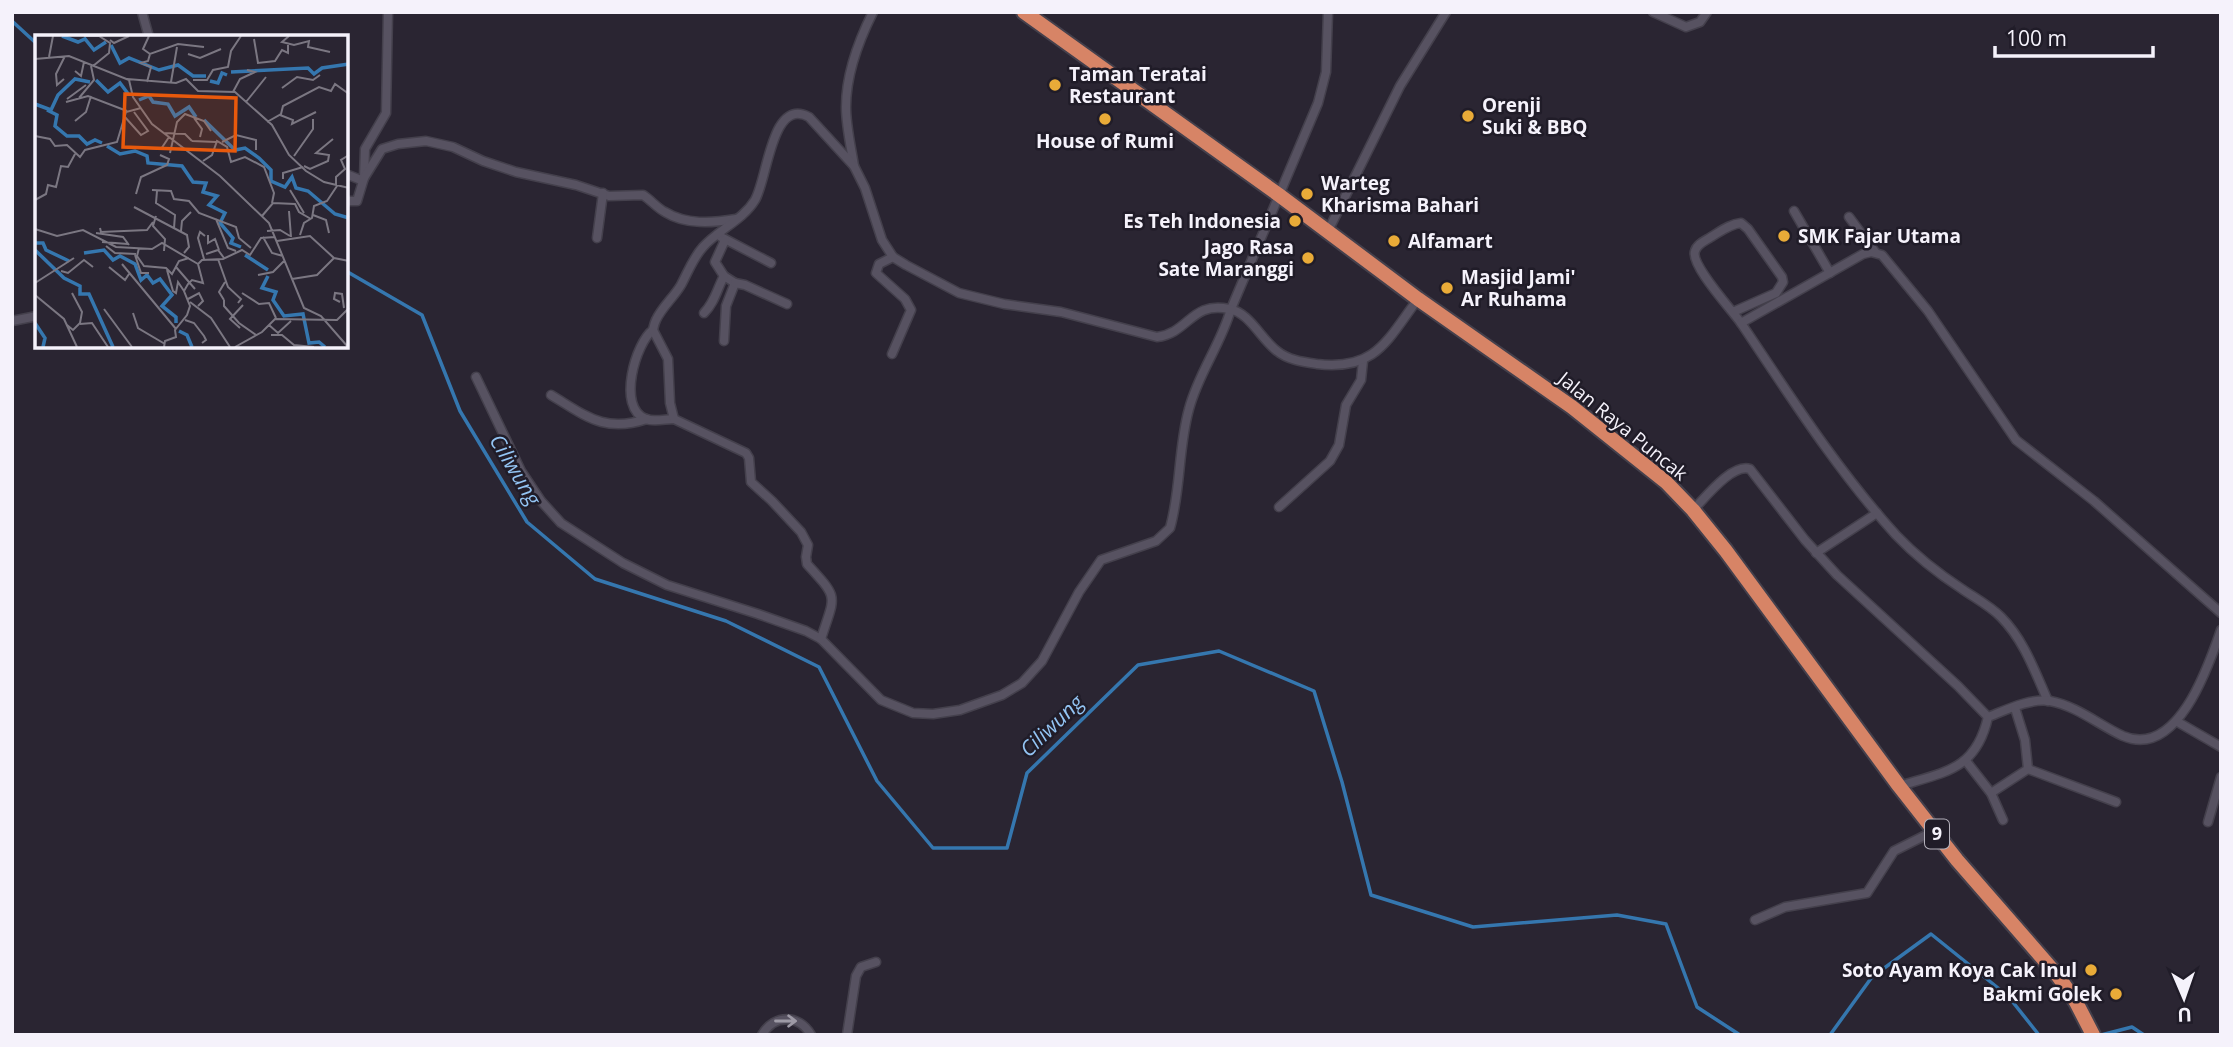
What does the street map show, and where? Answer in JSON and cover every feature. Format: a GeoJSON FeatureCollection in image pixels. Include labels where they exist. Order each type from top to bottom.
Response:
{"type":"FeatureCollection","features":[{"type":"Feature","properties":{"kind":"highway","name":"Jalan Raya Puncak"},"geometry":{"type":"LineString","coordinates":[[1024,12],[1279,195],[1418,299],[1572,407],[1658,474],[1693,510],[1934,831],[2058,976],[2091,1029]]}},
{"type":"Feature","properties":{"kind":"street"},"geometry":{"type":"LineString","coordinates":[[142,12],[148,35]]}},
{"type":"Feature","properties":{"kind":"street"},"geometry":{"type":"LineString","coordinates":[[364,178],[365,149],[386,113],[388,12]]}},
{"type":"Feature","properties":{"kind":"street"},"geometry":{"type":"LineString","coordinates":[[854,166],[846,114],[847,91],[858,48],[873,12]]}},
{"type":"Feature","properties":{"kind":"street"},"geometry":{"type":"LineString","coordinates":[[476,377],[521,471],[535,493],[561,523],[623,563],[667,585],[770,618],[821,639],[881,700],[913,713],[933,714],[960,710],[1002,695],[1027,679],[1042,661],[1101,560],[1163,538],[1170,528],[1189,409],[1202,374],[1223,334],[1324,86],[1328,56],[1328,12]]}},
{"type":"Feature","properties":{"kind":"street"},"geometry":{"type":"LineString","coordinates":[[1327,233],[1401,86],[1446,12]]}},
{"type":"Feature","properties":{"kind":"street"},"geometry":{"type":"LineString","coordinates":[[1653,12],[1686,27],[1700,22],[1707,12]]}},
{"type":"Feature","properties":{"kind":"street"},"geometry":{"type":"LineString","coordinates":[[647,419],[633,408],[629,395],[640,348],[646,336],[653,330],[656,318],[681,285],[698,253],[755,199],[780,124],[792,114],[809,117],[854,166],[865,188],[883,240],[893,257],[923,276],[959,293],[1004,304],[1061,312],[1152,336],[1167,336],[1204,308],[1231,309],[1243,316],[1276,351],[1287,357],[1321,365],[1363,361],[1383,345],[1418,299]]}},
{"type":"Feature","properties":{"kind":"street"},"geometry":{"type":"LineString","coordinates":[[348,201],[357,201],[364,178],[382,149],[426,141],[459,149],[516,173],[576,185],[612,197],[643,195],[663,212],[685,220],[705,222],[736,219]]}},
{"type":"Feature","properties":{"kind":"street"},"geometry":{"type":"LineString","coordinates":[[348,175],[361,180],[364,178]]}},
{"type":"Feature","properties":{"kind":"street"},"geometry":{"type":"LineString","coordinates":[[597,238],[603,193]]}},
{"type":"Feature","properties":{"kind":"street"},"geometry":{"type":"LineString","coordinates":[[1794,211],[1830,272]]}},
{"type":"Feature","properties":{"kind":"street"},"geometry":{"type":"LineString","coordinates":[[1849,217],[1875,252],[1887,261],[1927,311],[2016,440],[2094,501],[2221,613]]}},
{"type":"Feature","properties":{"kind":"street"},"geometry":{"type":"LineString","coordinates":[[1733,312],[1776,293],[1783,282],[1748,229],[1741,223],[1731,225],[1698,245],[1694,255],[1702,273],[1741,323],[1833,459],[1877,513],[1919,556],[2005,622],[2020,641],[2048,701]]}},
{"type":"Feature","properties":{"kind":"street"},"geometry":{"type":"LineString","coordinates":[[716,235],[771,263]]}},
{"type":"Feature","properties":{"kind":"street"},"geometry":{"type":"LineString","coordinates":[[725,240],[715,262],[724,276],[787,304]]}},
{"type":"Feature","properties":{"kind":"street"},"geometry":{"type":"LineString","coordinates":[[1741,323],[1863,254],[1875,252]]}},
{"type":"Feature","properties":{"kind":"street"},"geometry":{"type":"LineString","coordinates":[[892,354],[911,310],[905,299],[876,273],[879,264],[893,257]]}},
{"type":"Feature","properties":{"kind":"street"},"geometry":{"type":"LineString","coordinates":[[704,313],[714,303],[716,290],[724,276]]}},
{"type":"Feature","properties":{"kind":"street"},"geometry":{"type":"LineString","coordinates":[[724,341],[726,306],[735,283]]}},
{"type":"Feature","properties":{"kind":"street"},"geometry":{"type":"LineString","coordinates":[[12,321],[35,316]]}},
{"type":"Feature","properties":{"kind":"street"},"geometry":{"type":"LineString","coordinates":[[653,330],[668,359],[670,403],[674,419]]}},
{"type":"Feature","properties":{"kind":"street"},"geometry":{"type":"LineString","coordinates":[[1279,507],[1330,461],[1339,445],[1346,405],[1361,380],[1363,361]]}},
{"type":"Feature","properties":{"kind":"street"},"geometry":{"type":"LineString","coordinates":[[551,395],[606,424],[624,425],[647,419],[674,419],[746,453],[749,458],[751,482],[801,532],[808,545],[807,564],[832,593],[832,603],[821,639]]}},
{"type":"Feature","properties":{"kind":"street"},"geometry":{"type":"LineString","coordinates":[[1693,510],[1730,473],[1741,467],[1746,468],[1816,553],[1861,599],[1921,651],[1988,717]]}},
{"type":"Feature","properties":{"kind":"street"},"geometry":{"type":"LineString","coordinates":[[1816,553],[1877,513]]}},
{"type":"Feature","properties":{"kind":"street"},"geometry":{"type":"LineString","coordinates":[[1988,717],[2028,703],[2048,701],[2076,710],[2124,736],[2140,741],[2158,737],[2176,721],[2208,667],[2221,630]]}},
{"type":"Feature","properties":{"kind":"street"},"geometry":{"type":"LineString","coordinates":[[2015,708],[2025,740],[2028,769]]}},
{"type":"Feature","properties":{"kind":"street"},"geometry":{"type":"LineString","coordinates":[[1899,786],[1966,761],[1982,737],[1988,717]]}},
{"type":"Feature","properties":{"kind":"street"},"geometry":{"type":"LineString","coordinates":[[2176,721],[2221,747]]}},
{"type":"Feature","properties":{"kind":"street"},"geometry":{"type":"LineString","coordinates":[[1966,761],[1991,793],[2003,820]]}},
{"type":"Feature","properties":{"kind":"street"},"geometry":{"type":"LineString","coordinates":[[1991,793],[2028,769]]}},
{"type":"Feature","properties":{"kind":"street"},"geometry":{"type":"LineString","coordinates":[[2028,769],[2116,802]]}},
{"type":"Feature","properties":{"kind":"street"},"geometry":{"type":"LineString","coordinates":[[2208,822],[2221,777]]}},
{"type":"Feature","properties":{"kind":"street"},"geometry":{"type":"LineString","coordinates":[[1755,920],[1786,907],[1867,893],[1894,851],[1934,831]]}},
{"type":"Feature","properties":{"kind":"street"},"geometry":{"type":"LineString","coordinates":[[847,1035],[856,976],[861,967],[876,962]]}},
{"type":"Feature","properties":{"kind":"street"},"geometry":{"type":"LineString","coordinates":[[762,1035],[768,1026],[782,1019],[798,1021],[810,1035]]}},
{"type":"Feature","properties":{"kind":"waterway","name":"Ciliwung"},"geometry":{"type":"LineString","coordinates":[[12,21],[35,42]]}},
{"type":"Feature","properties":{"kind":"waterway","name":"Ciliwung"},"geometry":{"type":"LineString","coordinates":[[348,272],[422,315],[460,411],[527,522],[595,579],[726,621],[819,667],[877,781],[933,848],[1007,848],[1027,773],[1138,665],[1219,651],[1314,691],[1342,782],[1371,895],[1473,927],[1617,915],[1666,924],[1697,1007],[1740,1035]]}},
{"type":"Feature","properties":{"kind":"waterway","name":"Ciliwung"},"geometry":{"type":"LineString","coordinates":[[1830,1035],[1872,977],[1931,934],[2008,996],[2039,1035]]}},
{"type":"Feature","properties":{"kind":"waterway","name":"Ciliwung"},"geometry":{"type":"LineString","coordinates":[[2101,1035],[2132,1027],[2144,1035]]}},
{"type":"Feature","properties":{"kind":"place","name":"Taman Teratai Restaurant"},"geometry":{"type":"Point","coordinates":[1055,85]}},
{"type":"Feature","properties":{"kind":"place","name":"Orenji Suki & BBQ"},"geometry":{"type":"Point","coordinates":[1468,116]}},
{"type":"Feature","properties":{"kind":"place","name":"House of Rumi"},"geometry":{"type":"Point","coordinates":[1105,119]}},
{"type":"Feature","properties":{"kind":"place","name":"Warteg Kharisma Bahari"},"geometry":{"type":"Point","coordinates":[1307,194]}},
{"type":"Feature","properties":{"kind":"place","name":"Es Teh Indonesia"},"geometry":{"type":"Point","coordinates":[1295,221]}},
{"type":"Feature","properties":{"kind":"place","name":"SMK Fajar Utama"},"geometry":{"type":"Point","coordinates":[1784,236]}},
{"type":"Feature","properties":{"kind":"place","name":"Alfamart"},"geometry":{"type":"Point","coordinates":[1394,241]}},
{"type":"Feature","properties":{"kind":"place","name":"Jago Rasa Sate Maranggi"},"geometry":{"type":"Point","coordinates":[1308,258]}},
{"type":"Feature","properties":{"kind":"place","name":"Masjid Jami' Ar Ruhama"},"geometry":{"type":"Point","coordinates":[1447,288]}},
{"type":"Feature","properties":{"kind":"place","name":"Soto Ayam Koya Cak Inul"},"geometry":{"type":"Point","coordinates":[2091,970]}},
{"type":"Feature","properties":{"kind":"place","name":"Bakmi Golek"},"geometry":{"type":"Point","coordinates":[2116,994]}}]}
